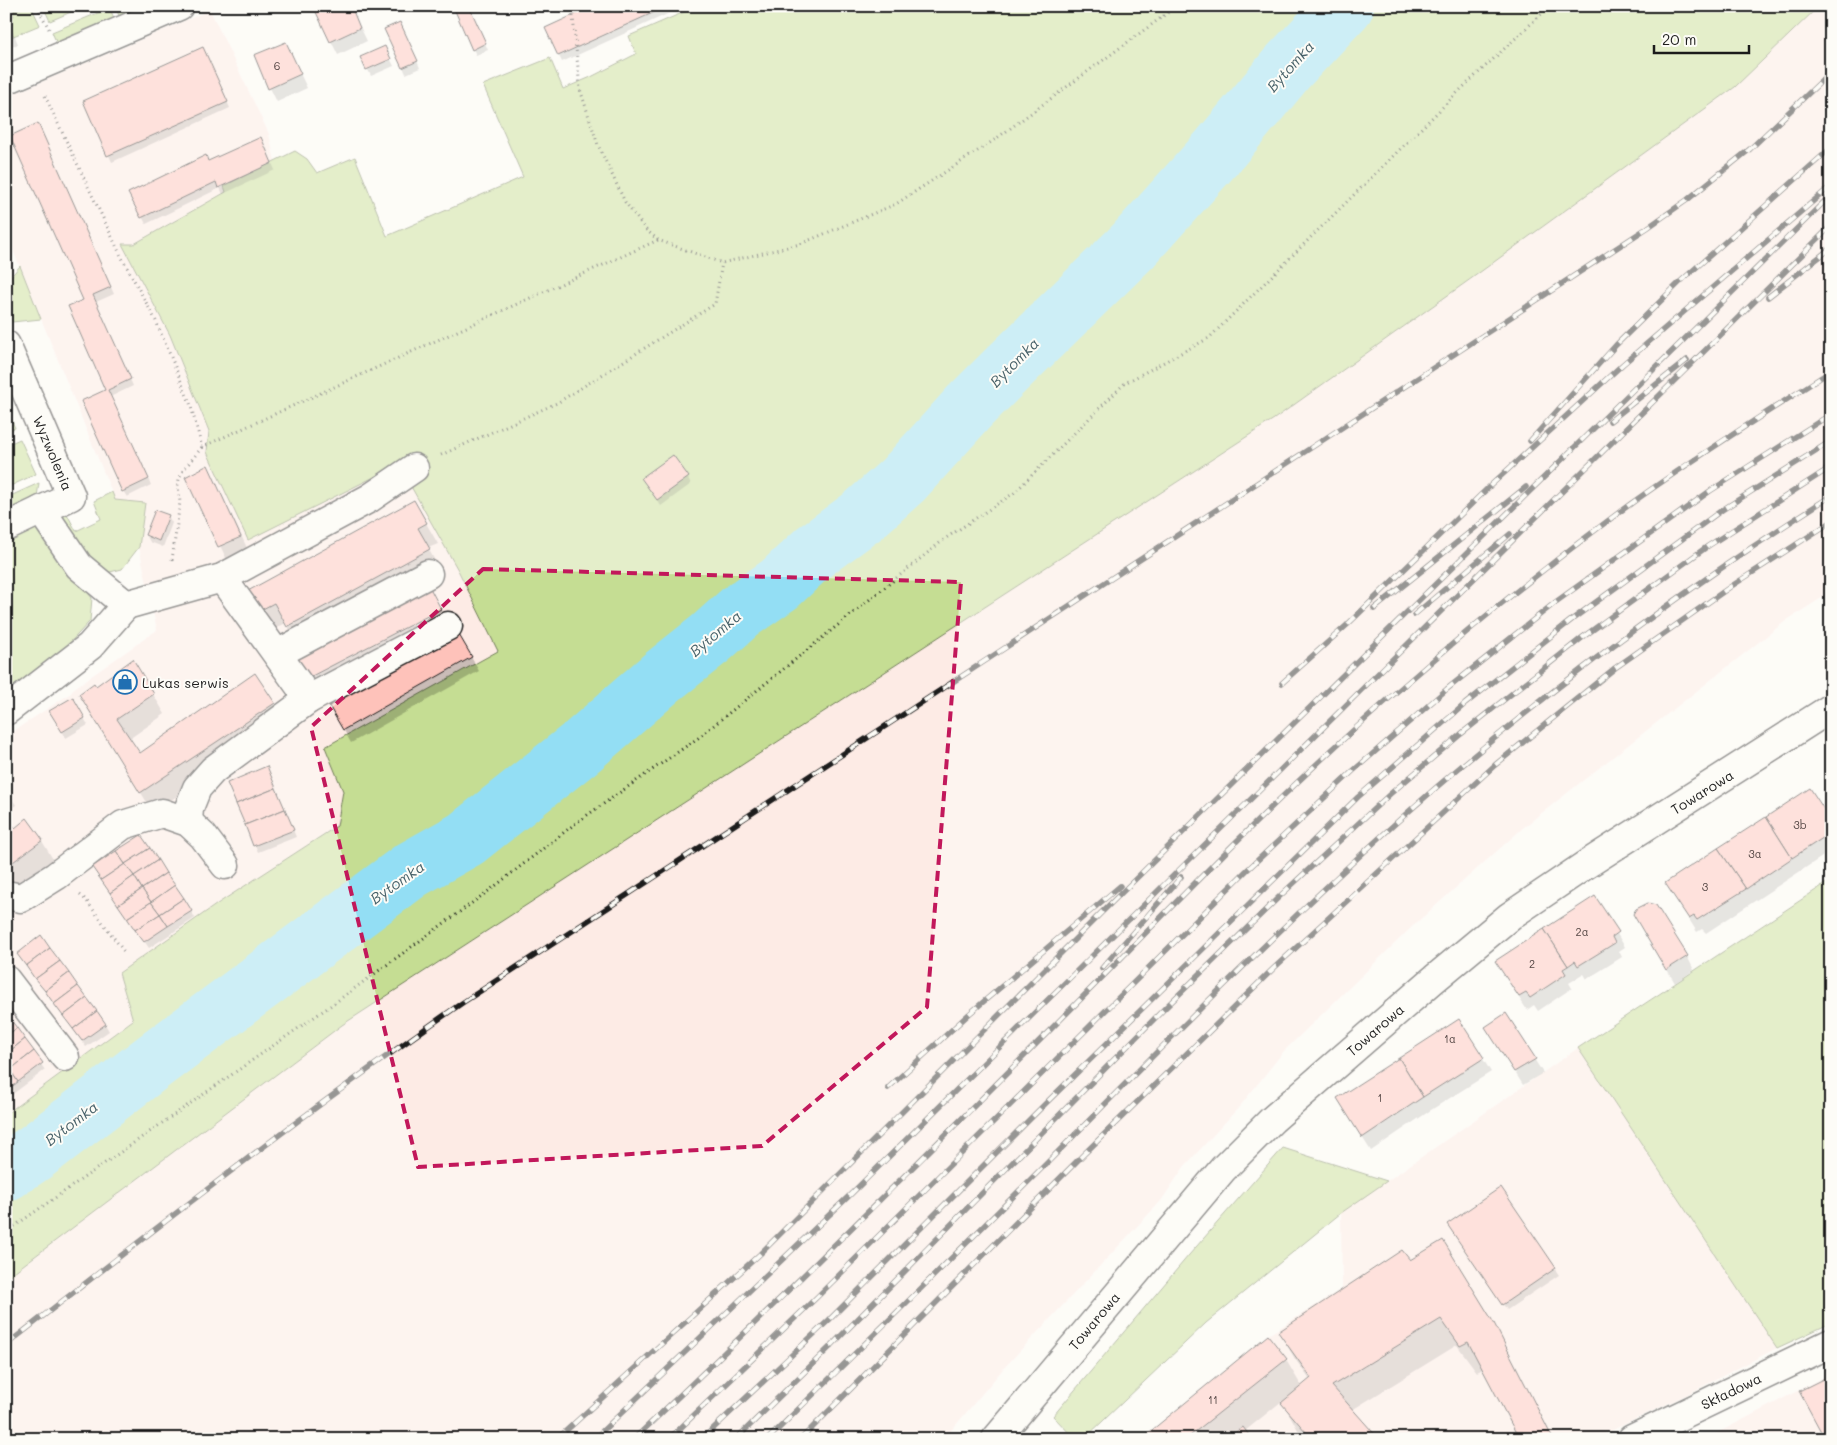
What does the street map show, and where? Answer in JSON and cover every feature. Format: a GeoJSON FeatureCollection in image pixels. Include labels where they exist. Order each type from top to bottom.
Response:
{"type":"FeatureCollection","features":[{"type":"Feature","properties":{"kind":"street"},"geometry":{"type":"LineString","coordinates":[[6,80],[179,6]]}},
{"type":"Feature","properties":{"kind":"street","name":"Wyzwolenia"},"geometry":{"type":"LineString","coordinates":[[6,345],[71,496],[6,526]]}},
{"type":"Feature","properties":{"kind":"street"},"geometry":{"type":"LineString","coordinates":[[6,711],[90,646],[126,605],[222,578],[370,498],[414,468]]}},
{"type":"Feature","properties":{"kind":"street"},"geometry":{"type":"LineString","coordinates":[[41,510],[79,566],[126,605]]}},
{"type":"Feature","properties":{"kind":"street"},"geometry":{"type":"LineString","coordinates":[[277,654],[428,574]]}},
{"type":"Feature","properties":{"kind":"street"},"geometry":{"type":"LineString","coordinates":[[222,578],[309,698]]}},
{"type":"Feature","properties":{"kind":"street"},"geometry":{"type":"LineString","coordinates":[[188,822],[189,808],[197,788],[213,770],[309,698],[448,626]]}},
{"type":"Feature","properties":{"kind":"street","name":"Towarowa"},"geometry":{"type":"LineString","coordinates":[[996,1439],[1223,1169],[1272,1120],[1433,980],[1510,916],[1584,866],[1831,708]]}},
{"type":"Feature","properties":{"kind":"street"},"geometry":{"type":"LineString","coordinates":[[6,896],[21,898],[56,876],[123,825],[162,813],[188,822],[203,836],[225,865]]}},
{"type":"Feature","properties":{"kind":"street"},"geometry":{"type":"LineString","coordinates":[[6,980],[66,1057]]}},
{"type":"Feature","properties":{"kind":"street","name":"Składowa"},"geometry":{"type":"LineString","coordinates":[[1632,1439],[1831,1343]]}},
{"type":"Feature","properties":{"kind":"path"},"geometry":{"type":"LineString","coordinates":[[38,6],[49,30]]}},
{"type":"Feature","properties":{"kind":"path"},"geometry":{"type":"LineString","coordinates":[[572,6],[580,89],[598,145],[625,202],[645,229],[658,240],[722,263],[800,244],[896,204],[992,141],[1177,6]]}},
{"type":"Feature","properties":{"kind":"path"},"geometry":{"type":"LineString","coordinates":[[6,1232],[333,1004],[494,887],[576,823],[698,738],[946,538],[1014,493],[1125,383],[1209,338],[1458,92],[1550,6]]}},
{"type":"Feature","properties":{"kind":"path"},"geometry":{"type":"LineString","coordinates":[[33,68],[122,256],[156,321],[190,403],[202,447]]}},
{"type":"Feature","properties":{"kind":"path"},"geometry":{"type":"LineString","coordinates":[[166,594],[180,502],[179,479],[182,472],[202,447],[658,240]]}},
{"type":"Feature","properties":{"kind":"path"},"geometry":{"type":"LineString","coordinates":[[414,468],[557,403],[715,304],[722,263]]}},
{"type":"Feature","properties":{"kind":"path"},"geometry":{"type":"LineString","coordinates":[[56,876],[86,900],[125,953]]}},
{"type":"Feature","properties":{"kind":"highlighted area"},"geometry":{"type":"Polygon","coordinates":[[[483,569],[961,582],[927,1007],[762,1146],[418,1167],[311,727],[483,569]]]}},
{"type":"Feature","properties":{"kind":"shaded area"},"geometry":{"type":"Polygon","coordinates":[[[1819,6],[1831,6],[1831,592],[1787,620],[1524,827],[1414,925],[1284,1051],[1241,1105],[1184,1167],[1161,1201],[1003,1369],[944,1439],[6,1439],[6,1278],[342,1025],[1274,419],[1735,87],[1819,6]]]}},
{"type":"Feature","properties":{"kind":"shaded area"},"geometry":{"type":"Polygon","coordinates":[[[210,10],[269,134],[275,161],[224,186],[226,192],[134,244],[122,244],[170,335],[209,431],[207,452],[396,466],[409,483],[458,570],[498,651],[325,747],[343,791],[337,826],[220,902],[133,1020],[6,1114],[6,736],[71,693],[73,689],[157,630],[139,547],[145,503],[115,500],[6,233],[6,97],[210,10]]]}},
{"type":"Feature","properties":{"kind":"shaded area"},"geometry":{"type":"Polygon","coordinates":[[[1578,1048],[1777,1348],[1688,1394],[1594,1439],[1141,1439],[1268,1335],[1342,1289],[1341,1213],[1578,1048]]]}},
{"type":"Feature","properties":{"kind":"shaded area"},"geometry":{"type":"Polygon","coordinates":[[[1831,1374],[1831,1439],[1706,1439],[1824,1377],[1831,1374]]]}},
{"type":"Feature","properties":{"kind":"green space"},"geometry":{"type":"Polygon","coordinates":[[[6,6],[31,6],[40,25],[11,37],[6,27],[6,6]]]}},
{"type":"Feature","properties":{"kind":"green space"},"geometry":{"type":"Polygon","coordinates":[[[43,6],[85,6],[50,21],[43,6]]]}},
{"type":"Feature","properties":{"kind":"green space"},"geometry":{"type":"Polygon","coordinates":[[[114,6],[144,6],[120,17],[114,6]]]}},
{"type":"Feature","properties":{"kind":"green space"},"geometry":{"type":"Polygon","coordinates":[[[698,6],[1819,6],[1735,87],[1274,419],[342,1025],[6,1278],[6,1114],[133,1020],[119,973],[220,902],[337,826],[343,791],[325,747],[498,651],[458,570],[409,483],[396,466],[248,540],[207,452],[209,431],[170,335],[122,244],[134,244],[226,192],[224,186],[295,151],[307,159],[317,173],[355,157],[387,236],[523,177],[483,85],[550,58],[563,89],[636,54],[629,36],[698,6]]]}},
{"type":"Feature","properties":{"kind":"green space"},"geometry":{"type":"Polygon","coordinates":[[[110,8],[114,19],[57,44],[52,32],[110,8]]]}},
{"type":"Feature","properties":{"kind":"green space"},"geometry":{"type":"Polygon","coordinates":[[[20,266],[41,319],[12,322],[6,308],[6,282],[20,266]]]}},
{"type":"Feature","properties":{"kind":"green space"},"geometry":{"type":"Polygon","coordinates":[[[6,407],[15,428],[6,431],[6,407]]]}},
{"type":"Feature","properties":{"kind":"green space"},"geometry":{"type":"Polygon","coordinates":[[[20,439],[36,474],[6,488],[6,445],[20,439]]]}},
{"type":"Feature","properties":{"kind":"green space"},"geometry":{"type":"Polygon","coordinates":[[[39,483],[37,497],[6,516],[6,498],[39,483]]]}},
{"type":"Feature","properties":{"kind":"green space"},"geometry":{"type":"Polygon","coordinates":[[[112,492],[115,500],[145,503],[139,547],[122,569],[106,573],[90,567],[56,519],[67,514],[76,531],[101,519],[94,501],[112,492]]]}},
{"type":"Feature","properties":{"kind":"green space"},"geometry":{"type":"Polygon","coordinates":[[[38,527],[92,598],[90,621],[53,661],[6,696],[6,542],[38,527]]]}},
{"type":"Feature","properties":{"kind":"green space"},"geometry":{"type":"Polygon","coordinates":[[[1831,880],[1831,1323],[1777,1348],[1578,1048],[1831,880]]]}},
{"type":"Feature","properties":{"kind":"green space"},"geometry":{"type":"Polygon","coordinates":[[[1283,1148],[1387,1181],[1341,1213],[1206,1323],[1084,1439],[1075,1439],[1053,1416],[1189,1255],[1283,1148]]]}},
{"type":"Feature","properties":{"kind":"building"},"geometry":{"type":"Polygon","coordinates":[[[324,6],[351,6],[360,28],[330,42],[315,10],[324,6]]]}},
{"type":"Feature","properties":{"kind":"building"},"geometry":{"type":"Polygon","coordinates":[[[453,6],[469,6],[486,43],[472,50],[453,6]]]}},
{"type":"Feature","properties":{"kind":"building"},"geometry":{"type":"Polygon","coordinates":[[[593,6],[668,6],[558,56],[545,28],[593,6]]]}},
{"type":"Feature","properties":{"kind":"building"},"geometry":{"type":"Polygon","coordinates":[[[400,22],[418,61],[402,68],[384,29],[400,22]]]}},
{"type":"Feature","properties":{"kind":"building"},"geometry":{"type":"Polygon","coordinates":[[[286,42],[301,74],[268,89],[254,55],[286,42]]]}},
{"type":"Feature","properties":{"kind":"building"},"geometry":{"type":"Polygon","coordinates":[[[385,46],[391,59],[366,70],[360,57],[385,46]]]}},
{"type":"Feature","properties":{"kind":"building"},"geometry":{"type":"Polygon","coordinates":[[[203,47],[228,102],[107,156],[83,101],[203,47]]]}},
{"type":"Feature","properties":{"kind":"building"},"geometry":{"type":"Polygon","coordinates":[[[38,123],[111,287],[93,295],[131,379],[108,390],[149,479],[122,492],[81,401],[105,390],[68,306],[83,300],[10,136],[38,123]]]}},
{"type":"Feature","properties":{"kind":"building"},"geometry":{"type":"Polygon","coordinates":[[[261,137],[272,163],[218,188],[216,182],[141,218],[128,193],[206,155],[208,161],[261,137]]]}},
{"type":"Feature","properties":{"kind":"building"},"geometry":{"type":"Polygon","coordinates":[[[673,455],[689,477],[657,500],[641,478],[673,455]]]}},
{"type":"Feature","properties":{"kind":"building"},"geometry":{"type":"Polygon","coordinates":[[[208,465],[241,537],[218,547],[185,477],[208,465]]]}},
{"type":"Feature","properties":{"kind":"building"},"geometry":{"type":"Polygon","coordinates":[[[414,500],[427,523],[418,528],[430,549],[287,627],[274,603],[257,612],[246,592],[414,500]]]}},
{"type":"Feature","properties":{"kind":"building"},"geometry":{"type":"Polygon","coordinates":[[[155,510],[169,515],[159,541],[145,535],[155,510]]]}},
{"type":"Feature","properties":{"kind":"building"},"geometry":{"type":"Polygon","coordinates":[[[430,588],[441,609],[306,679],[295,657],[430,588]]]}},
{"type":"Feature","properties":{"kind":"building"},"geometry":{"type":"Polygon","coordinates":[[[458,633],[472,657],[343,730],[329,706],[458,633]]]}},
{"type":"Feature","properties":{"kind":"building"},"geometry":{"type":"Polygon","coordinates":[[[133,659],[154,694],[117,719],[140,753],[255,673],[275,703],[140,793],[79,694],[94,683],[96,686],[133,659]]]}},
{"type":"Feature","properties":{"kind":"building"},"geometry":{"type":"Polygon","coordinates":[[[73,697],[85,718],[62,732],[49,711],[73,697]]]}},
{"type":"Feature","properties":{"kind":"building"},"geometry":{"type":"Polygon","coordinates":[[[267,766],[276,788],[236,804],[227,783],[267,766]]]}},
{"type":"Feature","properties":{"kind":"building"},"geometry":{"type":"Polygon","coordinates":[[[276,788],[285,809],[245,825],[236,804],[276,788]]]}},
{"type":"Feature","properties":{"kind":"building"},"geometry":{"type":"Polygon","coordinates":[[[1810,788],[1831,820],[1831,828],[1827,830],[1829,834],[1792,858],[1766,817],[1810,788]]]}},
{"type":"Feature","properties":{"kind":"building"},"geometry":{"type":"Polygon","coordinates":[[[285,809],[294,830],[253,846],[245,825],[285,809]]]}},
{"type":"Feature","properties":{"kind":"building"},"geometry":{"type":"Polygon","coordinates":[[[6,816],[15,828],[27,818],[43,840],[6,867],[6,816]]]}},
{"type":"Feature","properties":{"kind":"building"},"geometry":{"type":"Polygon","coordinates":[[[1766,817],[1792,858],[1746,889],[1718,848],[1766,817]]]}},
{"type":"Feature","properties":{"kind":"building"},"geometry":{"type":"Polygon","coordinates":[[[141,835],[150,848],[125,864],[116,851],[141,835]]]}},
{"type":"Feature","properties":{"kind":"building"},"geometry":{"type":"Polygon","coordinates":[[[150,848],[158,860],[134,876],[125,864],[150,848]]]}},
{"type":"Feature","properties":{"kind":"building"},"geometry":{"type":"Polygon","coordinates":[[[1718,848],[1746,889],[1697,920],[1694,916],[1689,919],[1665,883],[1718,848]]]}},
{"type":"Feature","properties":{"kind":"building"},"geometry":{"type":"Polygon","coordinates":[[[116,851],[125,864],[101,880],[92,867],[116,851]]]}},
{"type":"Feature","properties":{"kind":"building"},"geometry":{"type":"Polygon","coordinates":[[[158,860],[166,873],[142,889],[134,876],[158,860]]]}},
{"type":"Feature","properties":{"kind":"building"},"geometry":{"type":"Polygon","coordinates":[[[125,864],[134,876],[110,893],[101,880],[125,864]]]}},
{"type":"Feature","properties":{"kind":"building"},"geometry":{"type":"Polygon","coordinates":[[[166,873],[175,885],[151,902],[142,889],[166,873]]]}},
{"type":"Feature","properties":{"kind":"building"},"geometry":{"type":"Polygon","coordinates":[[[134,876],[142,889],[118,905],[110,893],[134,876]]]}},
{"type":"Feature","properties":{"kind":"building"},"geometry":{"type":"Polygon","coordinates":[[[175,885],[184,898],[160,914],[151,902],[175,885]]]}},
{"type":"Feature","properties":{"kind":"building"},"geometry":{"type":"Polygon","coordinates":[[[142,889],[151,902],[127,918],[118,905],[142,889]]]}},
{"type":"Feature","properties":{"kind":"building"},"geometry":{"type":"Polygon","coordinates":[[[1595,896],[1619,932],[1612,937],[1615,943],[1578,966],[1575,961],[1568,966],[1544,929],[1595,896]]]}},
{"type":"Feature","properties":{"kind":"building"},"geometry":{"type":"Polygon","coordinates":[[[184,898],[192,911],[168,926],[160,914],[184,898]]]}},
{"type":"Feature","properties":{"kind":"building"},"geometry":{"type":"Polygon","coordinates":[[[151,902],[160,914],[135,930],[127,918],[151,902]]]}},
{"type":"Feature","properties":{"kind":"building"},"geometry":{"type":"Polygon","coordinates":[[[1648,903],[1656,905],[1688,956],[1666,970],[1633,914],[1636,909],[1648,903]]]}},
{"type":"Feature","properties":{"kind":"building"},"geometry":{"type":"Polygon","coordinates":[[[160,914],[168,926],[144,942],[135,930],[160,914]]]}},
{"type":"Feature","properties":{"kind":"building"},"geometry":{"type":"Polygon","coordinates":[[[1544,929],[1568,966],[1563,969],[1566,974],[1530,998],[1526,993],[1519,997],[1495,961],[1544,929]]]}},
{"type":"Feature","properties":{"kind":"building"},"geometry":{"type":"Polygon","coordinates":[[[41,935],[50,948],[26,966],[17,954],[41,935]]]}},
{"type":"Feature","properties":{"kind":"building"},"geometry":{"type":"Polygon","coordinates":[[[50,948],[60,961],[35,979],[26,966],[50,948]]]}},
{"type":"Feature","properties":{"kind":"building"},"geometry":{"type":"Polygon","coordinates":[[[60,961],[69,973],[45,991],[35,979],[60,961]]]}},
{"type":"Feature","properties":{"kind":"building"},"geometry":{"type":"Polygon","coordinates":[[[69,973],[78,986],[54,1004],[45,991],[69,973]]]}},
{"type":"Feature","properties":{"kind":"building"},"geometry":{"type":"Polygon","coordinates":[[[78,986],[87,998],[63,1016],[54,1004],[78,986]]]}},
{"type":"Feature","properties":{"kind":"building"},"geometry":{"type":"Polygon","coordinates":[[[87,998],[97,1011],[73,1029],[63,1016],[87,998]]]}},
{"type":"Feature","properties":{"kind":"building"},"geometry":{"type":"Polygon","coordinates":[[[97,1011],[106,1024],[82,1041],[73,1029],[97,1011]]]}},
{"type":"Feature","properties":{"kind":"building"},"geometry":{"type":"Polygon","coordinates":[[[1506,1013],[1536,1059],[1514,1072],[1485,1027],[1506,1013]]]}},
{"type":"Feature","properties":{"kind":"building"},"geometry":{"type":"Polygon","coordinates":[[[8,1016],[17,1028],[6,1036],[6,1018],[8,1016]]]}},
{"type":"Feature","properties":{"kind":"building"},"geometry":{"type":"Polygon","coordinates":[[[1459,1019],[1484,1058],[1423,1097],[1399,1058],[1459,1019]]]}},
{"type":"Feature","properties":{"kind":"building"},"geometry":{"type":"Polygon","coordinates":[[[17,1028],[25,1039],[6,1054],[6,1036],[17,1028]]]}},
{"type":"Feature","properties":{"kind":"building"},"geometry":{"type":"Polygon","coordinates":[[[25,1039],[34,1051],[10,1070],[6,1066],[6,1054],[25,1039]]]}},
{"type":"Feature","properties":{"kind":"building"},"geometry":{"type":"Polygon","coordinates":[[[34,1051],[43,1063],[18,1082],[10,1070],[34,1051]]]}},
{"type":"Feature","properties":{"kind":"building"},"geometry":{"type":"Polygon","coordinates":[[[1399,1058],[1423,1097],[1362,1138],[1337,1098],[1399,1058]]]}},
{"type":"Feature","properties":{"kind":"building"},"geometry":{"type":"Polygon","coordinates":[[[10,1070],[18,1082],[6,1091],[6,1073],[10,1070]]]}},
{"type":"Feature","properties":{"kind":"building"},"geometry":{"type":"Polygon","coordinates":[[[1501,1187],[1556,1268],[1502,1305],[1447,1224],[1501,1187]]]}},
{"type":"Feature","properties":{"kind":"building"},"geometry":{"type":"Polygon","coordinates":[[[1443,1240],[1494,1323],[1553,1439],[1513,1439],[1516,1433],[1468,1342],[1460,1346],[1441,1319],[1332,1386],[1379,1439],[1312,1439],[1281,1403],[1311,1378],[1278,1332],[1402,1250],[1410,1260],[1443,1240]]]}},
{"type":"Feature","properties":{"kind":"building"},"geometry":{"type":"Polygon","coordinates":[[[1268,1335],[1287,1359],[1186,1439],[1141,1439],[1268,1335]]]}},
{"type":"Feature","properties":{"kind":"building"},"geometry":{"type":"Polygon","coordinates":[[[1829,1376],[1831,1379],[1831,1439],[1825,1439],[1799,1391],[1829,1376]]]}},
{"type":"Feature","properties":{"kind":"building"},"geometry":{"type":"Polygon","coordinates":[[[1243,1427],[1252,1439],[1226,1439],[1243,1427]]]}},
{"type":"Feature","properties":{"kind":"waterway","name":"Bytomka"},"geometry":{"type":"LineString","coordinates":[[6,1172],[36,1152],[153,1062],[411,870],[466,839],[583,746],[740,612],[780,584],[815,551],[863,516],[903,480],[969,407],[1133,246],[1219,150],[1287,68],[1345,6]]}},
{"type":"Feature","properties":{"kind":"railway"},"geometry":{"type":"LineString","coordinates":[[6,1345],[289,1128],[462,1003],[1647,228],[1687,200],[1750,149],[1831,72]]}},
{"type":"Feature","properties":{"kind":"railway"},"geometry":{"type":"LineString","coordinates":[[1530,441],[1616,345],[1681,281],[1831,148]]}},
{"type":"Feature","properties":{"kind":"railway"},"geometry":{"type":"LineString","coordinates":[[1282,683],[1347,625],[1490,486],[1623,364],[1831,186]]}},
{"type":"Feature","properties":{"kind":"railway"},"geometry":{"type":"LineString","coordinates":[[557,1439],[760,1254],[1101,913],[1831,195]]}},
{"type":"Feature","properties":{"kind":"railway"},"geometry":{"type":"LineString","coordinates":[[594,1439],[849,1196],[1831,226]]}},
{"type":"Feature","properties":{"kind":"railway"},"geometry":{"type":"LineString","coordinates":[[1768,297],[1831,248]]}},
{"type":"Feature","properties":{"kind":"railway"},"geometry":{"type":"LineString","coordinates":[[1610,421],[1687,360]]}},
{"type":"Feature","properties":{"kind":"railway"},"geometry":{"type":"LineString","coordinates":[[634,1439],[742,1336],[902,1178],[1231,847],[1362,722],[1544,569],[1629,505],[1678,470],[1831,371]]}},
{"type":"Feature","properties":{"kind":"railway"},"geometry":{"type":"LineString","coordinates":[[669,1439],[817,1297],[1246,871],[1353,771],[1447,689],[1557,601],[1710,491],[1831,414]]}},
{"type":"Feature","properties":{"kind":"railway"},"geometry":{"type":"LineString","coordinates":[[702,1439],[829,1320],[1045,1104],[1358,797],[1465,704],[1574,618],[1722,510],[1831,441]]}},
{"type":"Feature","properties":{"kind":"railway"},"geometry":{"type":"LineString","coordinates":[[736,1439],[831,1346],[1165,1008],[1281,895],[1390,794],[1461,734],[1583,637],[1708,546],[1831,467]]}},
{"type":"Feature","properties":{"kind":"railway"},"geometry":{"type":"LineString","coordinates":[[1374,609],[1526,487]]}},
{"type":"Feature","properties":{"kind":"railway"},"geometry":{"type":"LineString","coordinates":[[768,1439],[1225,984],[1407,813],[1508,727],[1613,646],[1720,569],[1831,496]]}},
{"type":"Feature","properties":{"kind":"railway"},"geometry":{"type":"LineString","coordinates":[[801,1439],[1083,1155],[1274,968],[1495,765],[1615,668],[1730,587],[1831,522]]}},
{"type":"Feature","properties":{"kind":"railway"},"geometry":{"type":"LineString","coordinates":[[1414,615],[1510,534]]}},
{"type":"Feature","properties":{"kind":"railway"},"geometry":{"type":"LineString","coordinates":[[1102,968],[1181,877]]}},
{"type":"Feature","properties":{"kind":"railway"},"geometry":{"type":"LineString","coordinates":[[888,1088],[969,1014],[1120,886]]}},
{"type":"Feature","properties":{"kind":"place","name":"Lukas serwis"},"geometry":{"type":"Point","coordinates":[125,682]}}]}
